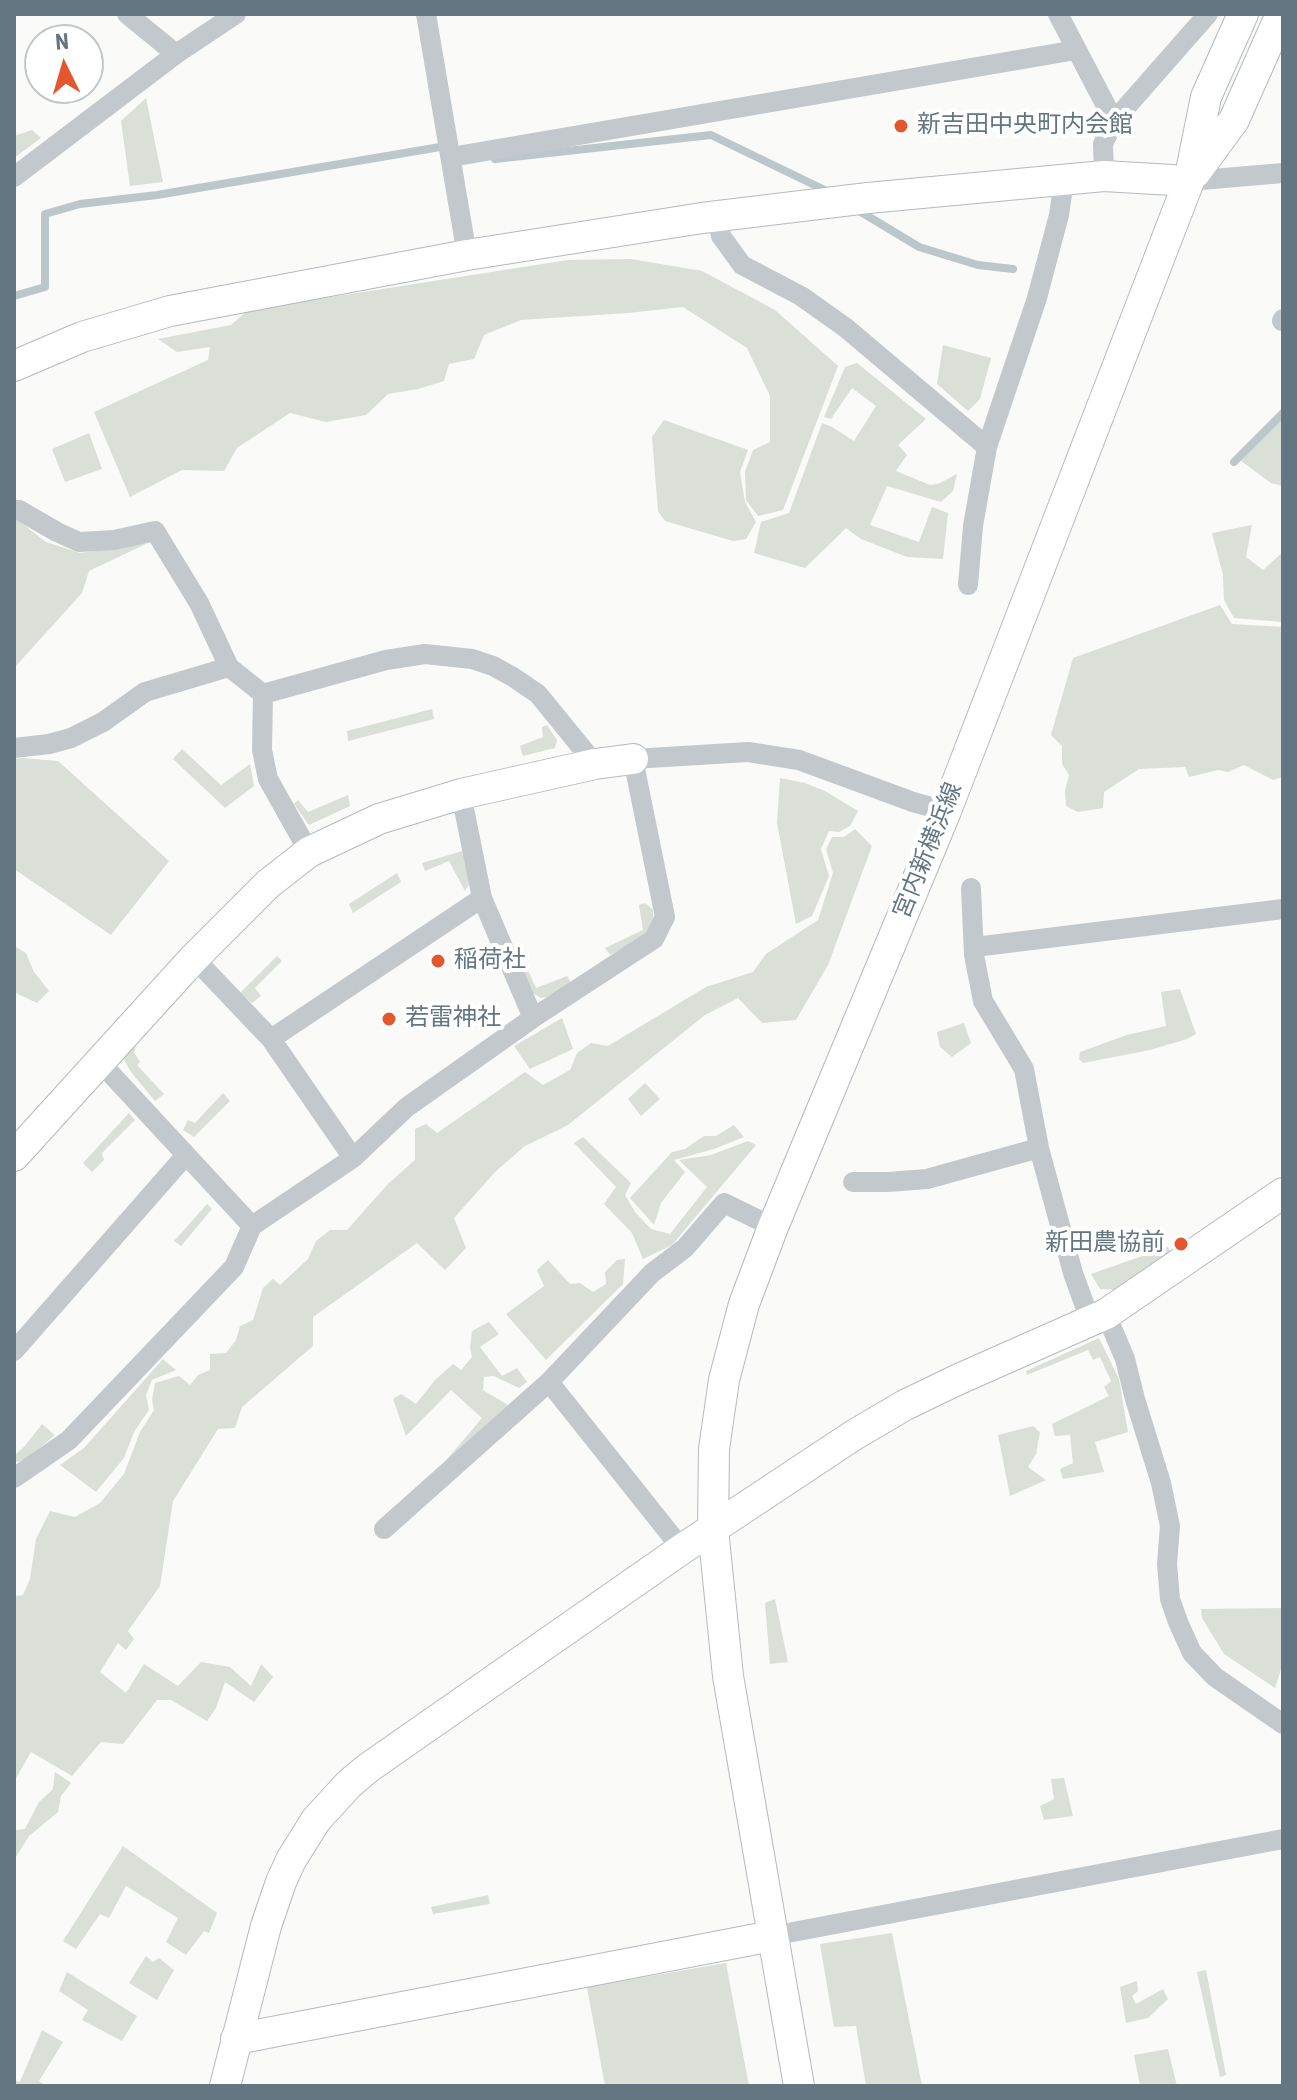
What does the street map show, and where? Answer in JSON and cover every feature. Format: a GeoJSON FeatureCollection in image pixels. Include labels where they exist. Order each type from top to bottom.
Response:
{"type":"FeatureCollection","features":[{"type":"Feature","properties":{"kind":"street"},"geometry":{"type":"LineString","coordinates":[[127,14],[176,54]]}},
{"type":"Feature","properties":{"kind":"street"},"geometry":{"type":"LineString","coordinates":[[14,177],[176,54],[236,14]]}},
{"type":"Feature","properties":{"kind":"street"},"geometry":{"type":"LineString","coordinates":[[426,14],[467,255]]}},
{"type":"Feature","properties":{"kind":"street"},"geometry":{"type":"LineString","coordinates":[[1058,14],[1114,121]]}},
{"type":"Feature","properties":{"kind":"street"},"geometry":{"type":"LineString","coordinates":[[1104,176],[1103,144],[1114,121],[1208,14]]}},
{"type":"Feature","properties":{"kind":"street","name":"宮内新横浜線"},"geometry":{"type":"LineString","coordinates":[[799,2086],[728,1676],[713,1529],[714,1449],[724,1380],[744,1304],[773,1227],[946,811],[1189,181],[1206,97],[1243,14]]}},
{"type":"Feature","properties":{"kind":"street","name":"宮内新横浜線"},"geometry":{"type":"LineString","coordinates":[[1189,181],[1234,120],[1281,14]]}},
{"type":"Feature","properties":{"kind":"street"},"geometry":{"type":"LineString","coordinates":[[452,156],[1076,50]]}},
{"type":"Feature","properties":{"kind":"street"},"geometry":{"type":"LineString","coordinates":[[14,366],[82,337],[170,311],[467,255],[717,215],[1104,176],[1189,181],[1283,173]]}},
{"type":"Feature","properties":{"kind":"street"},"geometry":{"type":"LineString","coordinates":[[968,585],[973,526],[987,447],[1040,287],[1059,215],[1064,180]]}},
{"type":"Feature","properties":{"kind":"street"},"geometry":{"type":"LineString","coordinates":[[717,215],[721,236],[742,265],[801,296],[846,328],[987,447]]}},
{"type":"Feature","properties":{"kind":"street"},"geometry":{"type":"LineString","coordinates":[[14,510],[79,542],[114,540],[155,531],[199,603],[229,667],[263,694]]}},
{"type":"Feature","properties":{"kind":"street"},"geometry":{"type":"LineString","coordinates":[[263,694],[386,660],[425,654],[472,659],[503,671],[538,694],[595,764]]}},
{"type":"Feature","properties":{"kind":"street"},"geometry":{"type":"LineString","coordinates":[[14,748],[71,738],[103,722],[145,692],[229,667]]}},
{"type":"Feature","properties":{"kind":"street"},"geometry":{"type":"LineString","coordinates":[[263,694],[262,750],[268,779],[309,852]]}},
{"type":"Feature","properties":{"kind":"street"},"geometry":{"type":"LineString","coordinates":[[14,1156],[194,958],[268,884],[309,852],[379,819],[461,794],[595,764],[748,752],[799,760],[946,811]]}},
{"type":"Feature","properties":{"kind":"street"},"geometry":{"type":"LineString","coordinates":[[14,1477],[69,1440],[234,1267],[252,1226],[353,1158],[407,1107],[533,1018],[654,939],[665,917],[633,759]]}},
{"type":"Feature","properties":{"kind":"street"},"geometry":{"type":"LineString","coordinates":[[461,794],[482,898],[533,1018]]}},
{"type":"Feature","properties":{"kind":"street"},"geometry":{"type":"LineString","coordinates":[[971,888],[974,955],[983,1001],[1024,1069],[1039,1148],[1073,1273],[1125,1359],[1161,1483],[1170,1526],[1167,1564],[1170,1599],[1178,1622],[1192,1653],[1215,1677],[1283,1724]]}},
{"type":"Feature","properties":{"kind":"street"},"geometry":{"type":"LineString","coordinates":[[271,1039],[482,898]]}},
{"type":"Feature","properties":{"kind":"street"},"geometry":{"type":"LineString","coordinates":[[975,947],[1283,909]]}},
{"type":"Feature","properties":{"kind":"street"},"geometry":{"type":"LineString","coordinates":[[194,958],[271,1039],[353,1158]]}},
{"type":"Feature","properties":{"kind":"street"},"geometry":{"type":"LineString","coordinates":[[99,1061],[252,1226]]}},
{"type":"Feature","properties":{"kind":"street"},"geometry":{"type":"LineString","coordinates":[[853,1182],[927,1179],[1039,1148]]}},
{"type":"Feature","properties":{"kind":"street"},"geometry":{"type":"LineString","coordinates":[[14,1351],[186,1155]]}},
{"type":"Feature","properties":{"kind":"street"},"geometry":{"type":"LineString","coordinates":[[225,2086],[266,1926],[281,1882],[316,1820],[368,1768],[682,1549],[854,1435],[905,1405],[1098,1317],[1283,1193]]}},
{"type":"Feature","properties":{"kind":"street"},"geometry":{"type":"LineString","coordinates":[[384,1529],[549,1382],[652,1273],[685,1248],[724,1203],[773,1227]]}},
{"type":"Feature","properties":{"kind":"street"},"geometry":{"type":"LineString","coordinates":[[549,1382],[682,1549]]}},
{"type":"Feature","properties":{"kind":"street"},"geometry":{"type":"LineString","coordinates":[[236,2039],[1283,1839]]}},
{"type":"Feature","properties":{"kind":"shaded area"},"geometry":{"type":"Polygon","coordinates":[[[146,98],[163,182],[130,186],[121,121],[146,98]]]}},
{"type":"Feature","properties":{"kind":"shaded area"},"geometry":{"type":"Polygon","coordinates":[[[32,130],[41,138],[14,158],[14,136],[32,130]]]}},
{"type":"Feature","properties":{"kind":"shaded area"},"geometry":{"type":"Polygon","coordinates":[[[631,259],[702,271],[775,310],[838,366],[783,510],[758,516],[746,500],[745,472],[753,450],[770,442],[770,396],[747,348],[683,307],[521,320],[484,335],[474,359],[449,364],[444,381],[388,394],[366,415],[326,422],[290,413],[237,448],[224,471],[182,470],[130,497],[94,412],[208,360],[210,347],[177,352],[158,339],[231,325],[248,310],[568,260],[631,259]]]}},
{"type":"Feature","properties":{"kind":"shaded area"},"geometry":{"type":"Polygon","coordinates":[[[943,345],[991,358],[980,399],[968,411],[937,384],[943,345]]]}},
{"type":"Feature","properties":{"kind":"shaded area"},"geometry":{"type":"Polygon","coordinates":[[[857,363],[926,419],[898,445],[907,455],[896,471],[930,485],[957,474],[953,491],[941,502],[887,486],[870,525],[919,542],[932,507],[948,513],[943,559],[907,557],[861,539],[846,528],[805,568],[754,553],[761,522],[789,513],[822,423],[854,441],[876,406],[852,388],[831,419],[824,417],[845,367],[857,363]]]}},
{"type":"Feature","properties":{"kind":"shaded area"},"geometry":{"type":"Polygon","coordinates":[[[1283,411],[1283,486],[1271,483],[1241,461],[1283,411]]]}},
{"type":"Feature","properties":{"kind":"shaded area"},"geometry":{"type":"Polygon","coordinates":[[[664,420],[748,450],[740,472],[745,502],[756,522],[746,539],[733,541],[665,521],[658,511],[652,437],[664,420]]]}},
{"type":"Feature","properties":{"kind":"shaded area"},"geometry":{"type":"Polygon","coordinates":[[[89,433],[102,469],[65,482],[52,449],[89,433]]]}},
{"type":"Feature","properties":{"kind":"shaded area"},"geometry":{"type":"Polygon","coordinates":[[[14,517],[46,542],[80,553],[148,543],[89,571],[82,593],[14,668],[14,517]]]}},
{"type":"Feature","properties":{"kind":"shaded area"},"geometry":{"type":"Polygon","coordinates":[[[1252,525],[1246,557],[1263,570],[1283,552],[1283,622],[1234,618],[1224,600],[1223,575],[1212,533],[1252,525]]]}},
{"type":"Feature","properties":{"kind":"shaded area"},"geometry":{"type":"Polygon","coordinates":[[[1220,605],[1232,624],[1283,627],[1283,777],[1273,780],[1244,765],[1228,772],[1218,770],[1189,777],[1185,767],[1139,769],[1104,792],[1103,808],[1078,812],[1066,806],[1065,791],[1069,775],[1062,764],[1062,746],[1051,735],[1073,658],[1220,605]]]}},
{"type":"Feature","properties":{"kind":"shaded area"},"geometry":{"type":"Polygon","coordinates":[[[432,709],[434,719],[348,741],[347,731],[432,709]]]}},
{"type":"Feature","properties":{"kind":"shaded area"},"geometry":{"type":"Polygon","coordinates":[[[547,725],[557,740],[555,748],[523,756],[520,746],[543,737],[542,727],[547,725]]]}},
{"type":"Feature","properties":{"kind":"shaded area"},"geometry":{"type":"Polygon","coordinates":[[[182,749],[221,785],[250,764],[254,786],[225,808],[173,759],[182,749]]]}},
{"type":"Feature","properties":{"kind":"shaded area"},"geometry":{"type":"Polygon","coordinates":[[[14,759],[58,761],[169,861],[111,935],[14,869],[14,759]]]}},
{"type":"Feature","properties":{"kind":"shaded area"},"geometry":{"type":"Polygon","coordinates":[[[780,778],[825,791],[858,811],[850,826],[839,832],[829,831],[821,849],[829,876],[812,916],[796,924],[777,823],[780,778]]]}},
{"type":"Feature","properties":{"kind":"shaded area"},"geometry":{"type":"Polygon","coordinates":[[[348,795],[350,806],[309,825],[294,804],[298,800],[308,812],[348,795]]]}},
{"type":"Feature","properties":{"kind":"shaded area"},"geometry":{"type":"Polygon","coordinates":[[[855,829],[872,846],[828,965],[796,1020],[762,1023],[738,998],[705,1015],[568,1125],[525,1146],[496,1171],[454,1218],[466,1248],[445,1270],[417,1243],[313,1317],[313,1346],[242,1407],[235,1428],[218,1429],[173,1501],[160,1586],[128,1631],[134,1639],[126,1650],[118,1643],[100,1672],[126,1693],[144,1664],[178,1686],[201,1662],[230,1667],[251,1686],[261,1664],[273,1677],[254,1702],[225,1682],[216,1708],[207,1721],[171,1700],[157,1700],[123,1744],[101,1742],[72,1776],[31,1752],[14,1782],[14,1596],[23,1595],[30,1579],[36,1539],[50,1511],[75,1517],[100,1503],[124,1474],[140,1432],[154,1410],[155,1383],[179,1376],[190,1385],[198,1375],[210,1370],[210,1354],[226,1353],[236,1340],[240,1326],[253,1320],[263,1288],[273,1279],[280,1285],[308,1259],[316,1241],[330,1230],[347,1230],[388,1184],[415,1160],[415,1129],[426,1124],[437,1133],[525,1072],[543,1085],[570,1070],[577,1053],[591,1043],[608,1046],[706,987],[753,972],[766,954],[818,920],[833,873],[826,849],[832,837],[844,837],[855,829]]]}},
{"type":"Feature","properties":{"kind":"shaded area"},"geometry":{"type":"Polygon","coordinates":[[[462,851],[471,869],[471,881],[465,891],[449,861],[425,871],[422,863],[462,851]]]}},
{"type":"Feature","properties":{"kind":"shaded area"},"geometry":{"type":"Polygon","coordinates":[[[397,873],[401,882],[353,913],[349,904],[397,873]]]}},
{"type":"Feature","properties":{"kind":"shaded area"},"geometry":{"type":"Polygon","coordinates":[[[645,903],[653,910],[654,922],[647,935],[610,955],[605,948],[643,930],[639,905],[645,903]]]}},
{"type":"Feature","properties":{"kind":"shaded area"},"geometry":{"type":"Polygon","coordinates":[[[14,946],[26,953],[34,972],[49,991],[37,1003],[14,992],[14,946]]]}},
{"type":"Feature","properties":{"kind":"shaded area"},"geometry":{"type":"Polygon","coordinates":[[[520,953],[536,988],[567,976],[571,982],[552,996],[541,998],[529,991],[513,956],[520,953]]]}},
{"type":"Feature","properties":{"kind":"shaded area"},"geometry":{"type":"Polygon","coordinates":[[[277,956],[282,961],[255,988],[261,996],[252,1003],[240,993],[277,956]]]}},
{"type":"Feature","properties":{"kind":"shaded area"},"geometry":{"type":"Polygon","coordinates":[[[1180,989],[1196,1034],[1150,1050],[1083,1063],[1079,1059],[1080,1052],[1127,1035],[1166,1026],[1161,992],[1180,989]]]}},
{"type":"Feature","properties":{"kind":"shaded area"},"geometry":{"type":"Polygon","coordinates":[[[562,1018],[573,1049],[530,1069],[514,1046],[562,1018]]]}},
{"type":"Feature","properties":{"kind":"shaded area"},"geometry":{"type":"Polygon","coordinates":[[[964,1023],[971,1043],[952,1057],[940,1047],[937,1032],[964,1023]]]}},
{"type":"Feature","properties":{"kind":"shaded area"},"geometry":{"type":"Polygon","coordinates":[[[136,1047],[134,1052],[140,1062],[137,1065],[164,1094],[155,1101],[123,1058],[128,1048],[136,1047]]]}},
{"type":"Feature","properties":{"kind":"shaded area"},"geometry":{"type":"Polygon","coordinates":[[[645,1083],[660,1099],[641,1116],[628,1099],[645,1083]]]}},
{"type":"Feature","properties":{"kind":"shaded area"},"geometry":{"type":"Polygon","coordinates":[[[223,1093],[230,1101],[194,1137],[183,1130],[188,1120],[195,1123],[223,1093]]]}},
{"type":"Feature","properties":{"kind":"shaded area"},"geometry":{"type":"Polygon","coordinates":[[[129,1113],[135,1120],[102,1153],[104,1160],[92,1172],[83,1163],[129,1113]]]}},
{"type":"Feature","properties":{"kind":"shaded area"},"geometry":{"type":"Polygon","coordinates":[[[734,1125],[744,1137],[674,1160],[685,1172],[661,1203],[654,1225],[630,1198],[672,1152],[685,1149],[704,1136],[716,1136],[734,1125]]]}},
{"type":"Feature","properties":{"kind":"shaded area"},"geometry":{"type":"Polygon","coordinates":[[[583,1137],[631,1183],[625,1195],[635,1212],[651,1229],[670,1234],[707,1187],[679,1160],[711,1155],[748,1141],[756,1145],[672,1245],[643,1259],[632,1233],[604,1204],[616,1187],[574,1143],[583,1137]]]}},
{"type":"Feature","properties":{"kind":"shaded area"},"geometry":{"type":"Polygon","coordinates":[[[207,1204],[212,1209],[181,1246],[174,1241],[207,1204]]]}},
{"type":"Feature","properties":{"kind":"shaded area"},"geometry":{"type":"Polygon","coordinates":[[[1168,1247],[1172,1255],[1118,1290],[1100,1289],[1091,1274],[1168,1247]]]}},
{"type":"Feature","properties":{"kind":"shaded area"},"geometry":{"type":"Polygon","coordinates":[[[625,1259],[623,1284],[546,1360],[506,1314],[544,1286],[537,1270],[548,1260],[570,1284],[580,1283],[593,1292],[606,1284],[605,1272],[617,1260],[625,1259]]]}},
{"type":"Feature","properties":{"kind":"shaded area"},"geometry":{"type":"Polygon","coordinates":[[[489,1322],[499,1334],[480,1347],[502,1376],[517,1368],[527,1382],[519,1388],[494,1376],[484,1377],[483,1390],[508,1405],[443,1464],[482,1418],[451,1390],[406,1436],[393,1399],[401,1394],[416,1404],[453,1364],[461,1370],[472,1357],[472,1331],[489,1322]]]}},
{"type":"Feature","properties":{"kind":"shaded area"},"geometry":{"type":"Polygon","coordinates":[[[1099,1338],[1119,1379],[1128,1432],[1095,1442],[1104,1472],[1063,1479],[1060,1469],[1073,1463],[1070,1435],[1055,1436],[1052,1424],[1109,1396],[1104,1387],[1111,1381],[1100,1357],[1093,1360],[1088,1350],[1027,1375],[1026,1371],[1099,1338]]]}},
{"type":"Feature","properties":{"kind":"shaded area"},"geometry":{"type":"Polygon","coordinates":[[[163,1359],[176,1370],[152,1380],[146,1395],[149,1410],[134,1432],[124,1458],[96,1492],[60,1465],[84,1448],[163,1359]]]}},
{"type":"Feature","properties":{"kind":"shaded area"},"geometry":{"type":"Polygon","coordinates":[[[42,1424],[55,1435],[27,1459],[17,1462],[14,1456],[42,1424]]]}},
{"type":"Feature","properties":{"kind":"shaded area"},"geometry":{"type":"Polygon","coordinates":[[[1033,1426],[1040,1432],[1036,1454],[1028,1467],[1046,1480],[1010,1496],[998,1435],[1033,1426]]]}},
{"type":"Feature","properties":{"kind":"shaded area"},"geometry":{"type":"Polygon","coordinates":[[[775,1599],[788,1662],[770,1664],[765,1603],[775,1599]]]}},
{"type":"Feature","properties":{"kind":"shaded area"},"geometry":{"type":"Polygon","coordinates":[[[1283,1608],[1283,1663],[1275,1688],[1224,1654],[1202,1618],[1201,1609],[1283,1608]]]}},
{"type":"Feature","properties":{"kind":"shaded area"},"geometry":{"type":"Polygon","coordinates":[[[55,1772],[71,1783],[61,1796],[58,1812],[29,1836],[14,1860],[15,1830],[25,1829],[39,1802],[53,1789],[55,1772]]]}},
{"type":"Feature","properties":{"kind":"shaded area"},"geometry":{"type":"Polygon","coordinates":[[[1064,1778],[1073,1816],[1044,1820],[1040,1806],[1054,1799],[1051,1779],[1064,1778]]]}},
{"type":"Feature","properties":{"kind":"shaded area"},"geometry":{"type":"Polygon","coordinates":[[[123,1846],[217,1913],[209,1933],[204,1931],[186,1955],[166,1942],[178,1918],[126,1886],[109,1918],[100,1914],[76,1949],[63,1941],[123,1846]]]}},
{"type":"Feature","properties":{"kind":"shaded area"},"geometry":{"type":"Polygon","coordinates":[[[488,1895],[490,1904],[433,1914],[431,1907],[488,1895]]]}},
{"type":"Feature","properties":{"kind":"shaded area"},"geometry":{"type":"Polygon","coordinates":[[[892,1933],[922,2086],[866,2086],[856,2026],[834,2027],[820,1944],[892,1933]]]}},
{"type":"Feature","properties":{"kind":"shaded area"},"geometry":{"type":"Polygon","coordinates":[[[146,1956],[153,1962],[159,1958],[174,1970],[157,2000],[129,1983],[146,1956]]]}},
{"type":"Feature","properties":{"kind":"shaded area"},"geometry":{"type":"Polygon","coordinates":[[[726,1963],[749,2086],[605,2086],[587,1987],[726,1963]]]}},
{"type":"Feature","properties":{"kind":"shaded area"},"geometry":{"type":"Polygon","coordinates":[[[1206,1970],[1226,2075],[1220,2077],[1197,1972],[1206,1970]]]}},
{"type":"Feature","properties":{"kind":"shaded area"},"geometry":{"type":"Polygon","coordinates":[[[67,1972],[137,2016],[122,2041],[82,2020],[88,2010],[59,1991],[67,1972]]]}},
{"type":"Feature","properties":{"kind":"shaded area"},"geometry":{"type":"Polygon","coordinates":[[[1137,1981],[1138,1991],[1132,1996],[1136,2004],[1163,1989],[1168,1999],[1148,2018],[1126,2023],[1120,1987],[1137,1981]]]}},
{"type":"Feature","properties":{"kind":"shaded area"},"geometry":{"type":"Polygon","coordinates":[[[42,2030],[63,2042],[39,2081],[46,2086],[14,2086],[14,2080],[20,2082],[42,2030]]]}},
{"type":"Feature","properties":{"kind":"shaded area"},"geometry":{"type":"Polygon","coordinates":[[[1168,2049],[1177,2086],[1140,2086],[1134,2055],[1168,2049]]]}},
{"type":"Feature","properties":{"kind":"waterway"},"geometry":{"type":"LineString","coordinates":[[495,159],[711,135],[831,193]]}},
{"type":"Feature","properties":{"kind":"waterway"},"geometry":{"type":"LineString","coordinates":[[14,296],[45,287],[45,214],[80,204],[157,195],[440,147],[448,150]]}},
{"type":"Feature","properties":{"kind":"waterway"},"geometry":{"type":"LineString","coordinates":[[856,209],[919,247],[978,265],[1013,269]]}},
{"type":"Feature","properties":{"kind":"waterway"},"geometry":{"type":"LineString","coordinates":[[1234,462],[1283,413]]}},
{"type":"Feature","properties":{"kind":"place","name":"新吉田中央町内会館"},"geometry":{"type":"Point","coordinates":[901,126]}},
{"type":"Feature","properties":{"kind":"place","name":"稲荷社"},"geometry":{"type":"Point","coordinates":[438,961]}},
{"type":"Feature","properties":{"kind":"place","name":"若雷神社"},"geometry":{"type":"Point","coordinates":[389,1019]}},
{"type":"Feature","properties":{"kind":"place","name":"新田農協前"},"geometry":{"type":"Point","coordinates":[1181,1244]}}]}
